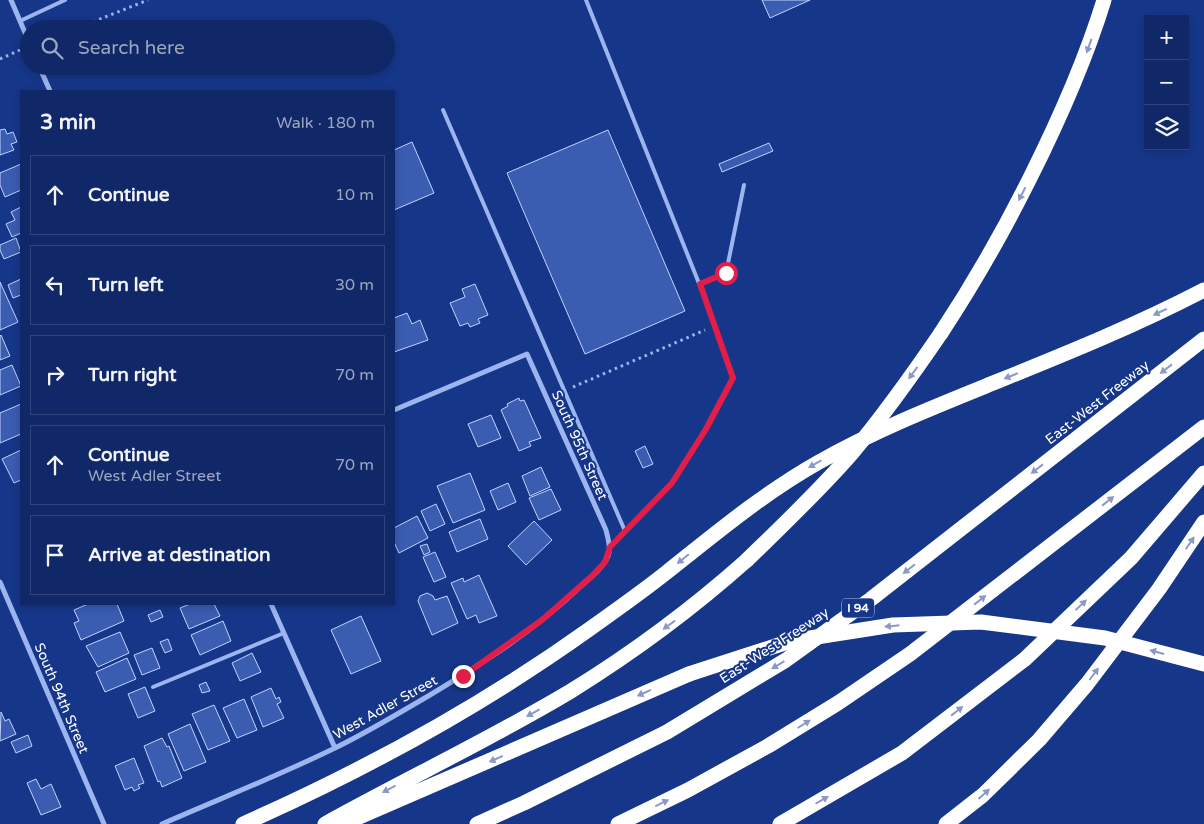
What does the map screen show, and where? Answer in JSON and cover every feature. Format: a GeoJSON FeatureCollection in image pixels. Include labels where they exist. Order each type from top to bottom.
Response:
{"type":"FeatureCollection","features":[{"type":"Feature","properties":{"kind":"highway"},"geometry":{"type":"LineString","coordinates":[[325,824],[520,720],[590,679],[688,611],[747,560],[813,495],[852,453],[898,394],[971,287],[995,246],[1041,155],[1077,77],[1104,0]]}},
{"type":"Feature","properties":{"kind":"highway"},"geometry":{"type":"LineString","coordinates":[[243,824],[355,771],[434,729],[487,697],[589,630],[752,505],[821,461],[907,419],[1098,340],[1204,290]]}},
{"type":"Feature","properties":{"kind":"highway","name":"East-West Freeway"},"geometry":{"type":"LineString","coordinates":[[477,824],[667,732],[786,660],[871,599],[1204,339]]}},
{"type":"Feature","properties":{"kind":"highway"},"geometry":{"type":"LineString","coordinates":[[618,824],[688,790],[768,746],[846,698],[910,654],[1204,427]]}},
{"type":"Feature","properties":{"kind":"highway"},"geometry":{"type":"LineString","coordinates":[[780,824],[902,753],[1025,658],[1131,558],[1204,473]]}},
{"type":"Feature","properties":{"kind":"highway"},"geometry":{"type":"LineString","coordinates":[[946,824],[983,796],[1040,740],[1087,684],[1159,590],[1204,522]]}},
{"type":"Feature","properties":{"kind":"highway"},"geometry":{"type":"LineString","coordinates":[[344,824],[689,674],[791,641],[893,625],[982,622],[1105,638],[1204,664]]}},
{"type":"Feature","properties":{"kind":"street"},"geometry":{"type":"LineString","coordinates":[[11,0],[20,21]]}},
{"type":"Feature","properties":{"kind":"street"},"geometry":{"type":"LineString","coordinates":[[43,75],[50,90]]}},
{"type":"Feature","properties":{"kind":"street","name":"South 95th Street"},"geometry":{"type":"LineString","coordinates":[[395,410],[527,354],[606,530],[610,547]]}},
{"type":"Feature","properties":{"kind":"street","name":"West Adler Street"},"geometry":{"type":"LineString","coordinates":[[162,824],[335,748],[463,676],[542,620],[593,575],[605,562],[610,547]]}},
{"type":"Feature","properties":{"kind":"street","name":"South 94th Street"},"geometry":{"type":"LineString","coordinates":[[0,582],[104,824]]}},
{"type":"Feature","properties":{"kind":"street"},"geometry":{"type":"LineString","coordinates":[[271,605],[335,748]]}},
{"type":"Feature","properties":{"kind":"lane"},"geometry":{"type":"LineString","coordinates":[[22,20],[65,0]]}},
{"type":"Feature","properties":{"kind":"lane"},"geometry":{"type":"LineString","coordinates":[[586,0],[700,284],[733,378],[706,429],[672,483],[610,547]]}},
{"type":"Feature","properties":{"kind":"lane"},"geometry":{"type":"LineString","coordinates":[[444,110],[625,531]]}},
{"type":"Feature","properties":{"kind":"lane"},"geometry":{"type":"LineString","coordinates":[[700,284],[726,273],[744,185]]}},
{"type":"Feature","properties":{"kind":"lane"},"geometry":{"type":"LineString","coordinates":[[153,687],[284,633]]}},
{"type":"Feature","properties":{"kind":"path"},"geometry":{"type":"LineString","coordinates":[[98,20],[148,0]]}},
{"type":"Feature","properties":{"kind":"path"},"geometry":{"type":"LineString","coordinates":[[0,59],[12,53]]}},
{"type":"Feature","properties":{"kind":"path"},"geometry":{"type":"LineString","coordinates":[[565,390],[715,325]]}},
{"type":"Feature","properties":{"kind":"building"},"geometry":{"type":"Polygon","coordinates":[[[762,0],[810,0],[770,18],[762,0]]]}},
{"type":"Feature","properties":{"kind":"building"},"geometry":{"type":"Polygon","coordinates":[[[5,129],[7,134],[13,132],[17,142],[11,144],[14,150],[0,155],[0,130],[5,129]]]}},
{"type":"Feature","properties":{"kind":"building"},"geometry":{"type":"Polygon","coordinates":[[[608,130],[685,311],[585,354],[507,173],[608,130]]]}},
{"type":"Feature","properties":{"kind":"building"},"geometry":{"type":"Polygon","coordinates":[[[412,142],[434,193],[395,210],[395,150],[412,142]]]}},
{"type":"Feature","properties":{"kind":"building"},"geometry":{"type":"Polygon","coordinates":[[[769,143],[773,151],[722,172],[719,164],[769,143]]]}},
{"type":"Feature","properties":{"kind":"building"},"geometry":{"type":"Polygon","coordinates":[[[20,164],[20,190],[5,197],[0,185],[0,173],[20,164]]]}},
{"type":"Feature","properties":{"kind":"building"},"geometry":{"type":"Polygon","coordinates":[[[20,208],[20,233],[12,237],[6,224],[15,220],[11,212],[20,208]]]}},
{"type":"Feature","properties":{"kind":"building"},"geometry":{"type":"Polygon","coordinates":[[[16,238],[20,252],[4,259],[0,245],[16,238]]]}},
{"type":"Feature","properties":{"kind":"building"},"geometry":{"type":"Polygon","coordinates":[[[20,279],[20,295],[13,298],[8,285],[20,279]]]}},
{"type":"Feature","properties":{"kind":"building"},"geometry":{"type":"Polygon","coordinates":[[[0,282],[18,322],[0,330],[0,282]]]}},
{"type":"Feature","properties":{"kind":"building"},"geometry":{"type":"Polygon","coordinates":[[[475,284],[488,315],[478,319],[480,323],[470,327],[468,323],[460,326],[450,303],[465,297],[462,289],[475,284]]]}},
{"type":"Feature","properties":{"kind":"building"},"geometry":{"type":"Polygon","coordinates":[[[407,313],[412,324],[420,320],[428,340],[395,352],[395,318],[407,313]]]}},
{"type":"Feature","properties":{"kind":"building"},"geometry":{"type":"Polygon","coordinates":[[[0,336],[10,356],[0,360],[0,336]]]}},
{"type":"Feature","properties":{"kind":"building"},"geometry":{"type":"Polygon","coordinates":[[[12,365],[20,386],[0,395],[0,370],[12,365]]]}},
{"type":"Feature","properties":{"kind":"building"},"geometry":{"type":"Polygon","coordinates":[[[519,398],[520,401],[524,400],[541,438],[529,442],[531,446],[519,451],[501,410],[508,406],[507,404],[519,398]]]}},
{"type":"Feature","properties":{"kind":"building"},"geometry":{"type":"Polygon","coordinates":[[[20,404],[20,434],[0,443],[0,413],[20,404]]]}},
{"type":"Feature","properties":{"kind":"building"},"geometry":{"type":"Polygon","coordinates":[[[491,415],[501,438],[478,447],[468,424],[491,415]]]}},
{"type":"Feature","properties":{"kind":"building"},"geometry":{"type":"Polygon","coordinates":[[[645,446],[653,464],[643,468],[635,451],[645,446]]]}},
{"type":"Feature","properties":{"kind":"building"},"geometry":{"type":"Polygon","coordinates":[[[20,450],[20,480],[14,483],[2,459],[20,450]]]}},
{"type":"Feature","properties":{"kind":"building"},"geometry":{"type":"Polygon","coordinates":[[[541,467],[550,487],[530,496],[522,476],[541,467]]]}},
{"type":"Feature","properties":{"kind":"building"},"geometry":{"type":"Polygon","coordinates":[[[470,473],[485,510],[453,523],[437,486],[470,473]]]}},
{"type":"Feature","properties":{"kind":"building"},"geometry":{"type":"Polygon","coordinates":[[[508,483],[516,502],[498,510],[490,491],[508,483]]]}},
{"type":"Feature","properties":{"kind":"building"},"geometry":{"type":"Polygon","coordinates":[[[551,489],[561,510],[539,520],[529,498],[551,489]]]}},
{"type":"Feature","properties":{"kind":"building"},"geometry":{"type":"Polygon","coordinates":[[[436,504],[445,524],[430,531],[421,511],[436,504]]]}},
{"type":"Feature","properties":{"kind":"building"},"geometry":{"type":"Polygon","coordinates":[[[417,516],[428,538],[399,553],[395,544],[395,527],[417,516]]]}},
{"type":"Feature","properties":{"kind":"building"},"geometry":{"type":"Polygon","coordinates":[[[480,519],[488,539],[457,552],[449,532],[480,519]]]}},
{"type":"Feature","properties":{"kind":"building"},"geometry":{"type":"Polygon","coordinates":[[[534,521],[552,540],[526,565],[508,546],[534,521]]]}},
{"type":"Feature","properties":{"kind":"building"},"geometry":{"type":"Polygon","coordinates":[[[427,544],[430,552],[424,555],[420,546],[427,544]]]}},
{"type":"Feature","properties":{"kind":"building"},"geometry":{"type":"Polygon","coordinates":[[[435,552],[446,577],[434,582],[423,557],[435,552]]]}},
{"type":"Feature","properties":{"kind":"building"},"geometry":{"type":"Polygon","coordinates":[[[479,575],[497,616],[479,623],[476,615],[467,619],[451,583],[463,578],[464,582],[479,575]]]}},
{"type":"Feature","properties":{"kind":"building"},"geometry":{"type":"Polygon","coordinates":[[[427,593],[433,596],[435,600],[447,596],[458,623],[432,635],[418,601],[420,596],[427,593]]]}},
{"type":"Feature","properties":{"kind":"building"},"geometry":{"type":"Polygon","coordinates":[[[86,605],[117,605],[124,621],[81,640],[74,623],[79,621],[74,610],[86,605]]]}},
{"type":"Feature","properties":{"kind":"building"},"geometry":{"type":"Polygon","coordinates":[[[188,605],[214,605],[220,616],[189,629],[180,608],[188,605]]]}},
{"type":"Feature","properties":{"kind":"building"},"geometry":{"type":"Polygon","coordinates":[[[160,610],[163,617],[151,622],[148,615],[160,610]]]}},
{"type":"Feature","properties":{"kind":"building"},"geometry":{"type":"Polygon","coordinates":[[[361,616],[381,661],[351,674],[331,630],[361,616]]]}},
{"type":"Feature","properties":{"kind":"building"},"geometry":{"type":"Polygon","coordinates":[[[223,621],[231,641],[200,655],[191,635],[223,621]]]}},
{"type":"Feature","properties":{"kind":"building"},"geometry":{"type":"Polygon","coordinates":[[[120,632],[129,653],[98,667],[86,646],[120,632]]]}},
{"type":"Feature","properties":{"kind":"building"},"geometry":{"type":"Polygon","coordinates":[[[168,639],[172,650],[165,653],[160,642],[168,639]]]}},
{"type":"Feature","properties":{"kind":"building"},"geometry":{"type":"Polygon","coordinates":[[[152,648],[160,668],[142,675],[134,655],[152,648]]]}},
{"type":"Feature","properties":{"kind":"building"},"geometry":{"type":"Polygon","coordinates":[[[252,653],[261,672],[240,681],[232,663],[252,653]]]}},
{"type":"Feature","properties":{"kind":"building"},"geometry":{"type":"Polygon","coordinates":[[[127,658],[136,679],[105,692],[96,672],[127,658]]]}},
{"type":"Feature","properties":{"kind":"building"},"geometry":{"type":"Polygon","coordinates":[[[206,682],[210,691],[202,693],[199,685],[206,682]]]}},
{"type":"Feature","properties":{"kind":"building"},"geometry":{"type":"Polygon","coordinates":[[[145,687],[155,711],[138,718],[128,694],[145,687]]]}},
{"type":"Feature","properties":{"kind":"building"},"geometry":{"type":"Polygon","coordinates":[[[271,688],[276,699],[279,697],[281,702],[277,704],[284,718],[263,727],[251,697],[271,688]]]}},
{"type":"Feature","properties":{"kind":"building"},"geometry":{"type":"Polygon","coordinates":[[[244,699],[257,730],[237,738],[223,708],[244,699]]]}},
{"type":"Feature","properties":{"kind":"building"},"geometry":{"type":"Polygon","coordinates":[[[214,705],[230,741],[208,750],[192,714],[214,705]]]}},
{"type":"Feature","properties":{"kind":"building"},"geometry":{"type":"Polygon","coordinates":[[[1,712],[5,721],[9,719],[16,734],[0,741],[1,712]]]}},
{"type":"Feature","properties":{"kind":"building"},"geometry":{"type":"Polygon","coordinates":[[[190,724],[206,762],[184,771],[168,734],[190,724]]]}},
{"type":"Feature","properties":{"kind":"building"},"geometry":{"type":"Polygon","coordinates":[[[28,735],[32,746],[16,753],[11,742],[28,735]]]}},
{"type":"Feature","properties":{"kind":"building"},"geometry":{"type":"Polygon","coordinates":[[[162,738],[167,747],[169,746],[182,778],[162,787],[160,781],[158,782],[144,746],[162,738]]]}},
{"type":"Feature","properties":{"kind":"building"},"geometry":{"type":"Polygon","coordinates":[[[134,758],[144,783],[138,785],[140,788],[134,791],[132,787],[125,790],[115,766],[134,758]]]}},
{"type":"Feature","properties":{"kind":"building"},"geometry":{"type":"Polygon","coordinates":[[[36,779],[41,789],[51,784],[61,807],[41,815],[27,783],[36,779]]]}},
{"type":"Feature","properties":{"kind":"route"},"geometry":{"type":"LineString","coordinates":[[463,676],[542,620],[593,575],[605,562],[610,547],[672,483],[706,429],[733,378],[700,284],[726,273]]}}]}
